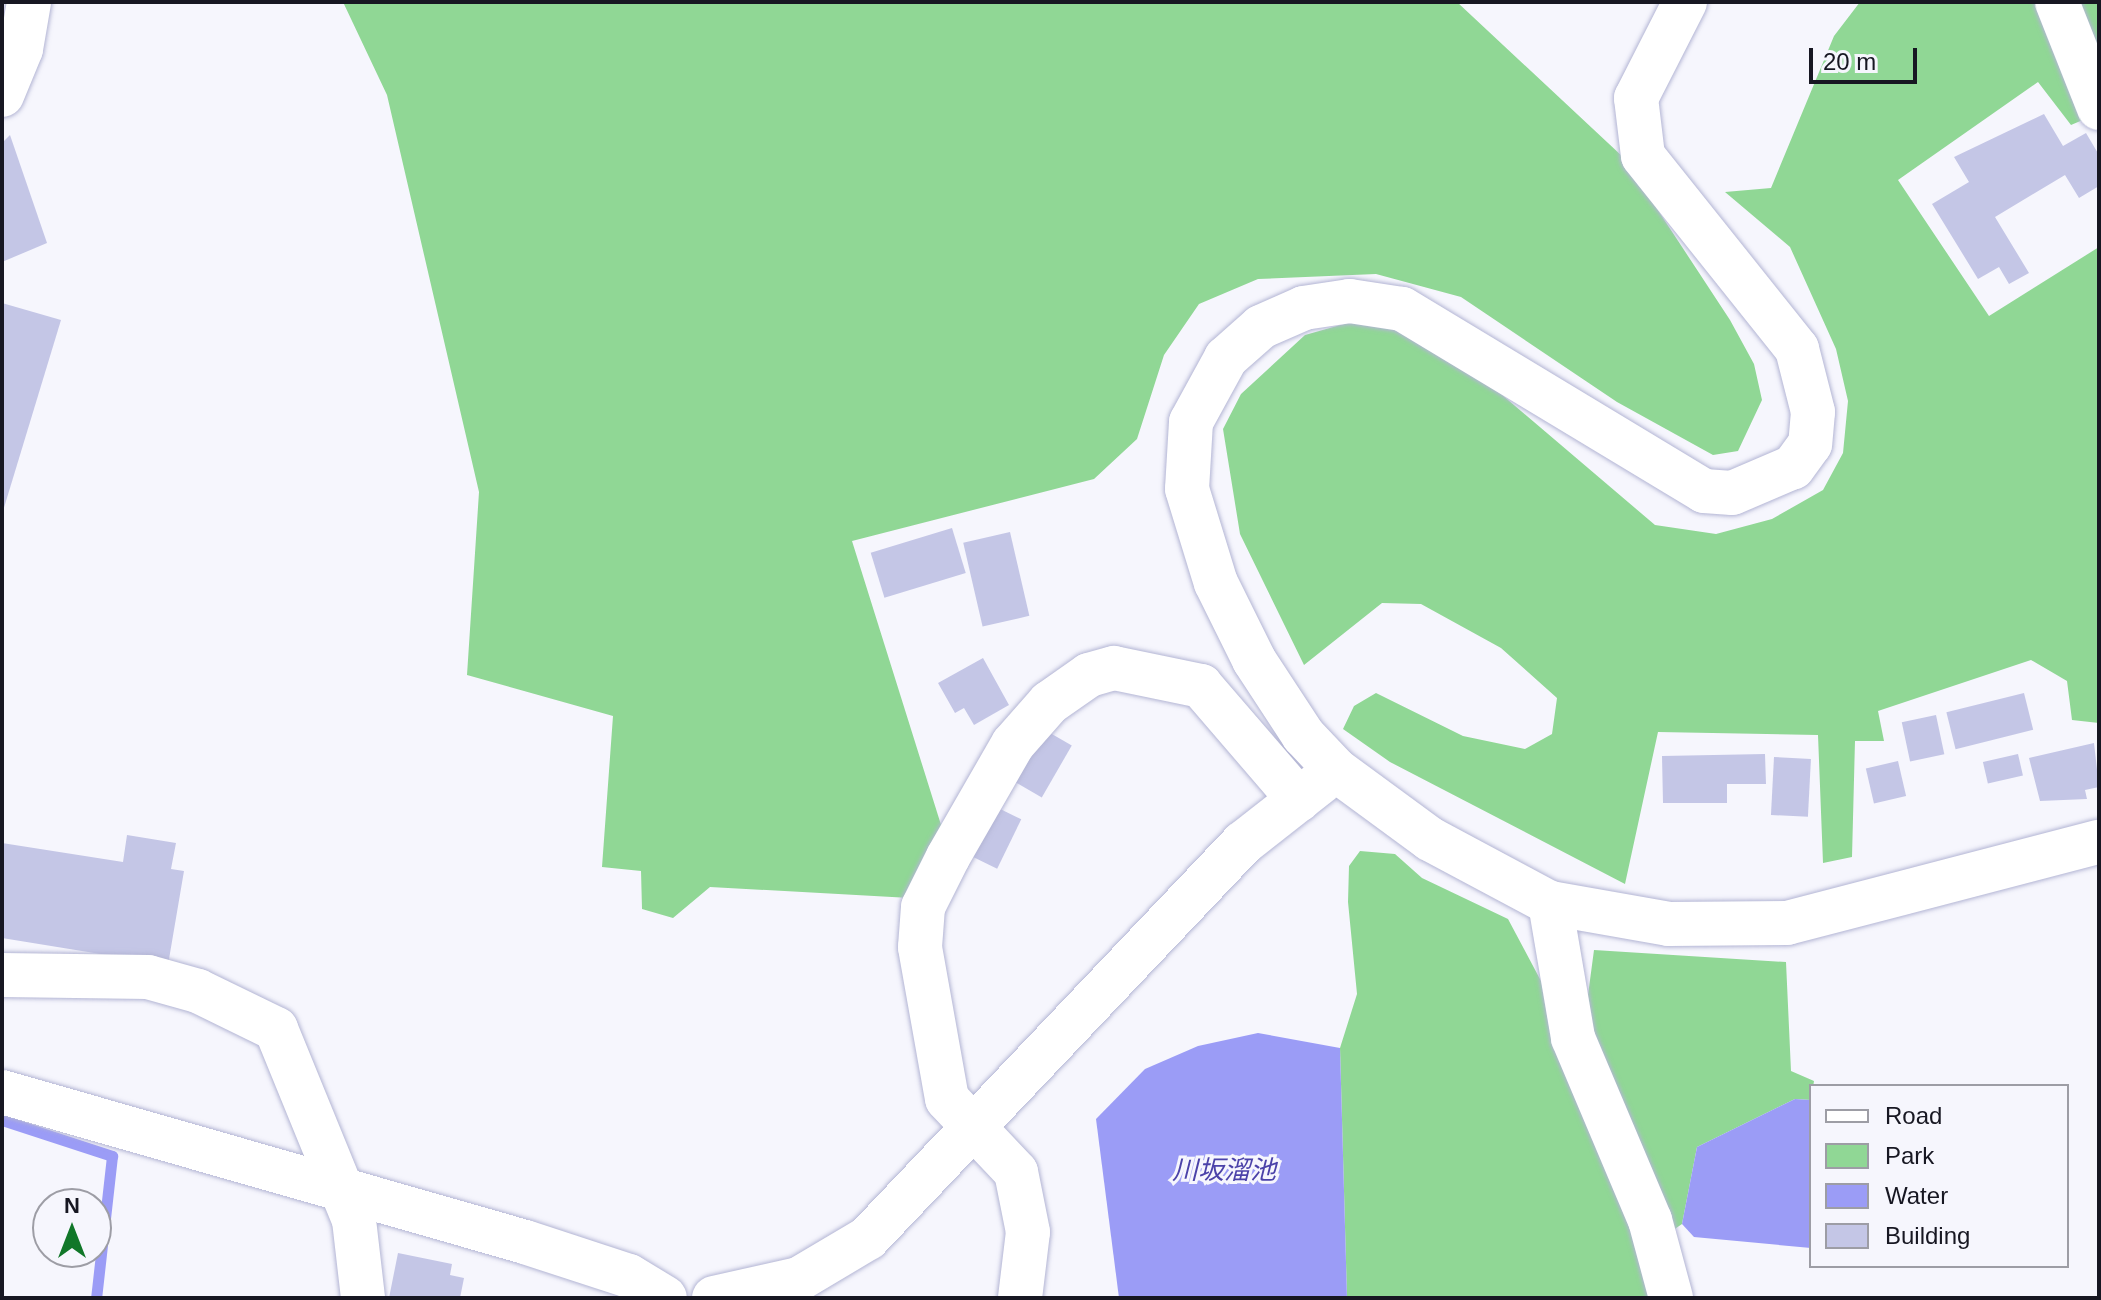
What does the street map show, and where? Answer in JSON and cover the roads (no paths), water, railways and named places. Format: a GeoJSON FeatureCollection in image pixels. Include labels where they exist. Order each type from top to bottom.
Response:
{"type":"FeatureCollection","features":[{"type":"Feature","properties":{"kind":"street"},"geometry":{"type":"LineString","coordinates":[[2,95],[29,2]]}},
{"type":"Feature","properties":{"kind":"street"},"geometry":{"type":"LineString","coordinates":[[1685,2],[1636,98],[1643,156],[1797,349],[1813,412],[1810,444],[1793,467],[1767,482],[1732,493],[1704,491],[1402,309],[1350,301],[1304,308],[1261,327],[1204,391],[1191,422],[1187,489],[1216,583],[1254,660],[1303,735],[1336,770],[1430,839],[1550,903],[1669,924],[1787,923],[2099,842]]}},
{"type":"Feature","properties":{"kind":"street"},"geometry":{"type":"LineString","coordinates":[[2057,2],[2099,106]]}},
{"type":"Feature","properties":{"kind":"street"},"geometry":{"type":"LineString","coordinates":[[1020,1298],[1028,1232],[1016,1172],[947,1099],[920,947],[923,907],[1013,744],[1049,703],[1089,675],[1114,668],[1186,680],[1248,732],[1299,800]]}},
{"type":"Feature","properties":{"kind":"street"},"geometry":{"type":"LineString","coordinates":[[714,1298],[835,1264],[1243,843],[1336,770]]}},
{"type":"Feature","properties":{"kind":"street"},"geometry":{"type":"LineString","coordinates":[[1550,903],[1573,1038],[1650,1220],[1671,1298]]}},
{"type":"Feature","properties":{"kind":"street"},"geometry":{"type":"LineString","coordinates":[[2,975],[148,977],[198,991],[276,1029],[344,1193],[364,1267],[363,1298]]}},
{"type":"Feature","properties":{"kind":"street"},"geometry":{"type":"LineString","coordinates":[[2,1092],[629,1276],[665,1298]]}},
{"type":"Feature","properties":{"kind":"water","name":"川坂溜池"},"geometry":{"type":"Polygon","coordinates":[[[1258,1033],[1340,1048],[1347,1298],[1119,1298],[1096,1119],[1145,1069],[1198,1046],[1258,1033]]]}},
{"type":"Feature","properties":{"kind":"water"},"geometry":{"type":"Polygon","coordinates":[[[1795,1099],[1809,1100],[1809,1248],[1694,1237],[1682,1224],[1697,1147],[1795,1099]]]}},
{"type":"Feature","properties":{"kind":"waterway"},"geometry":{"type":"LineString","coordinates":[[2,1120],[112,1156],[96,1298]]}}]}
